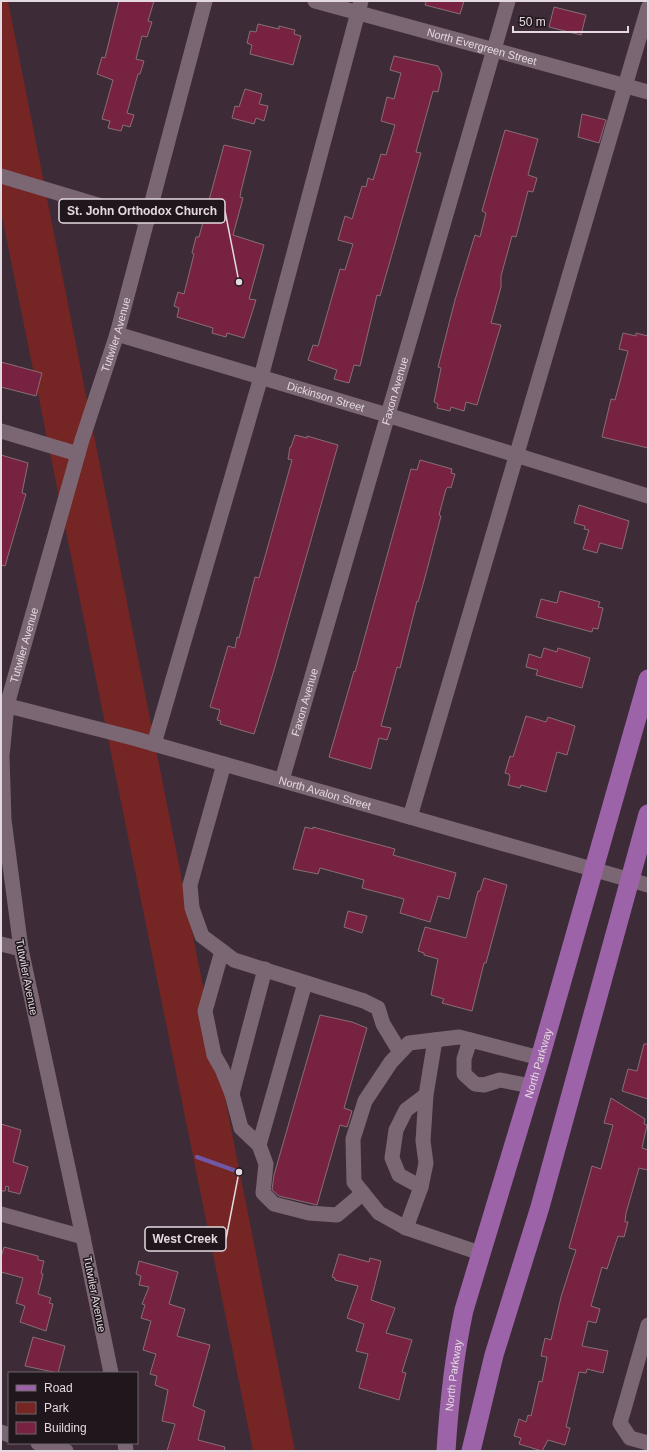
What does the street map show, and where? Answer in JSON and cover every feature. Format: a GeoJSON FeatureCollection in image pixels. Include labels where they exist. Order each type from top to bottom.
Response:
{"type":"FeatureCollection","features":[{"type":"Feature","properties":{"kind":"main road","name":"North Parkway"},"geometry":{"type":"LineString","coordinates":[[444,1451],[457,1338],[480,1253],[540,1058],[595,870],[648,679]]}},
{"type":"Feature","properties":{"kind":"main road"},"geometry":{"type":"LineString","coordinates":[[471,1451],[480,1407],[494,1355],[540,1208],[648,814]]}},
{"type":"Feature","properties":{"kind":"main road"},"geometry":{"type":"LineString","coordinates":[[480,1407],[482,1451]]}},
{"type":"Feature","properties":{"kind":"street","name":"Tutwiler Avenue"},"geometry":{"type":"LineString","coordinates":[[111,1372],[21,949],[4,820],[2,756],[4,705],[78,454],[117,334],[205,1]]}},
{"type":"Feature","properties":{"kind":"street","name":"North Evergreen Street"},"geometry":{"type":"LineString","coordinates":[[315,1],[360,7],[494,50],[648,92]]}},
{"type":"Feature","properties":{"kind":"street","name":"Faxon Avenue"},"geometry":{"type":"LineString","coordinates":[[282,780],[508,1]]}},
{"type":"Feature","properties":{"kind":"street"},"geometry":{"type":"LineString","coordinates":[[154,744],[262,377],[360,7]]}},
{"type":"Feature","properties":{"kind":"street"},"geometry":{"type":"LineString","coordinates":[[410,817],[648,8]]}},
{"type":"Feature","properties":{"kind":"street"},"geometry":{"type":"LineString","coordinates":[[1,176],[148,220]]}},
{"type":"Feature","properties":{"kind":"street","name":"Dickinson Street"},"geometry":{"type":"LineString","coordinates":[[117,334],[387,414],[648,496]]}},
{"type":"Feature","properties":{"kind":"street"},"geometry":{"type":"LineString","coordinates":[[1,431],[78,454]]}},
{"type":"Feature","properties":{"kind":"street","name":"North Avalon Street"},"geometry":{"type":"LineString","coordinates":[[4,705],[154,744],[648,885]]}},
{"type":"Feature","properties":{"kind":"street"},"geometry":{"type":"LineString","coordinates":[[224,764],[190,885],[192,908],[202,936],[234,960],[364,1001],[378,1008],[386,1030],[400,1052]]}},
{"type":"Feature","properties":{"kind":"street"},"geometry":{"type":"LineString","coordinates":[[1,944],[21,949]]}},
{"type":"Feature","properties":{"kind":"street"},"geometry":{"type":"LineString","coordinates":[[222,951],[205,1011],[214,1055],[222,1069],[232,1094],[241,1128],[258,1145],[266,1164],[263,1193],[274,1204],[309,1213],[337,1215],[363,1193]]}},
{"type":"Feature","properties":{"kind":"street"},"geometry":{"type":"LineString","coordinates":[[232,1094],[265,969]]}},
{"type":"Feature","properties":{"kind":"street"},"geometry":{"type":"LineString","coordinates":[[258,1145],[305,983]]}},
{"type":"Feature","properties":{"kind":"street"},"geometry":{"type":"LineString","coordinates":[[480,1253],[406,1228],[379,1213],[354,1182],[353,1139],[365,1101],[391,1062],[409,1044],[459,1037],[540,1058]]}},
{"type":"Feature","properties":{"kind":"street"},"geometry":{"type":"LineString","coordinates":[[406,1228],[421,1187],[426,1163],[423,1141],[426,1096],[435,1040]]}},
{"type":"Feature","properties":{"kind":"street"},"geometry":{"type":"LineString","coordinates":[[470,1040],[464,1059],[464,1074],[475,1084],[484,1085],[500,1080],[531,1086]]}},
{"type":"Feature","properties":{"kind":"street"},"geometry":{"type":"LineString","coordinates":[[421,1187],[399,1175],[392,1158],[396,1130],[406,1110],[426,1096]]}},
{"type":"Feature","properties":{"kind":"street"},"geometry":{"type":"LineString","coordinates":[[1,1214],[83,1237]]}},
{"type":"Feature","properties":{"kind":"street"},"geometry":{"type":"LineString","coordinates":[[648,1325],[620,1423],[630,1438],[648,1443]]}},
{"type":"Feature","properties":{"kind":"street"},"geometry":{"type":"LineString","coordinates":[[41,1444],[57,1450]]}},
{"type":"Feature","properties":{"kind":"green space"},"geometry":{"type":"Polygon","coordinates":[[[1,1],[8,1],[295,1451],[253,1451],[1,212],[1,1]]]}},
{"type":"Feature","properties":{"kind":"building"},"geometry":{"type":"Polygon","coordinates":[[[119,1],[154,1],[148,21],[152,22],[147,37],[142,36],[136,59],[144,61],[140,74],[138,74],[127,113],[134,115],[130,127],[123,125],[121,131],[108,128],[110,121],[102,119],[113,80],[97,74],[102,57],[105,58],[119,1]]]}},
{"type":"Feature","properties":{"kind":"building"},"geometry":{"type":"Polygon","coordinates":[[[426,1],[464,1],[460,14],[425,5],[426,1]]]}},
{"type":"Feature","properties":{"kind":"building"},"geometry":{"type":"Polygon","coordinates":[[[554,7],[586,15],[581,35],[549,27],[554,7]]]}},
{"type":"Feature","properties":{"kind":"building"},"geometry":{"type":"Polygon","coordinates":[[[258,24],[279,29],[279,26],[295,30],[294,34],[301,36],[293,65],[250,54],[252,45],[247,43],[250,31],[256,32],[258,24]]]}},
{"type":"Feature","properties":{"kind":"building"},"geometry":{"type":"Polygon","coordinates":[[[394,56],[438,66],[442,74],[438,92],[433,91],[416,152],[421,153],[380,296],[377,295],[360,366],[354,365],[349,383],[334,379],[337,370],[308,360],[313,345],[318,346],[340,269],[345,270],[353,244],[338,240],[345,216],[352,219],[362,186],[366,187],[368,178],[373,180],[381,154],[386,155],[395,125],[381,121],[387,97],[394,99],[401,73],[390,70],[394,56]]]}},
{"type":"Feature","properties":{"kind":"building"},"geometry":{"type":"Polygon","coordinates":[[[245,89],[262,94],[259,104],[268,106],[264,121],[256,118],[254,124],[232,118],[235,106],[239,107],[245,89]]]}},
{"type":"Feature","properties":{"kind":"building"},"geometry":{"type":"Polygon","coordinates":[[[582,114],[606,120],[599,143],[578,137],[582,114]]]}},
{"type":"Feature","properties":{"kind":"building"},"geometry":{"type":"Polygon","coordinates":[[[505,130],[538,139],[528,175],[537,178],[533,192],[528,191],[516,237],[512,236],[501,276],[501,287],[491,323],[501,325],[477,405],[466,402],[464,411],[451,407],[450,411],[437,408],[438,404],[434,402],[441,368],[438,367],[455,300],[475,235],[480,237],[486,213],[482,211],[505,130]]]}},
{"type":"Feature","properties":{"kind":"building"},"geometry":{"type":"Polygon","coordinates":[[[224,145],[251,151],[241,191],[240,197],[243,198],[233,235],[264,245],[249,299],[256,300],[244,338],[227,333],[226,337],[212,333],[213,328],[177,317],[179,308],[174,306],[178,292],[184,294],[194,254],[192,253],[196,237],[199,237],[224,145]]]}},
{"type":"Feature","properties":{"kind":"building"},"geometry":{"type":"Polygon","coordinates":[[[623,333],[636,336],[636,333],[648,336],[648,448],[602,437],[611,399],[615,400],[628,351],[619,349],[623,333]]]}},
{"type":"Feature","properties":{"kind":"building"},"geometry":{"type":"Polygon","coordinates":[[[1,362],[42,373],[36,396],[1,387],[1,362]]]}},
{"type":"Feature","properties":{"kind":"building"},"geometry":{"type":"Polygon","coordinates":[[[295,435],[307,438],[307,436],[338,445],[274,670],[254,734],[220,724],[221,721],[217,720],[220,710],[210,707],[228,646],[235,648],[255,577],[259,578],[292,460],[288,459],[290,447],[295,435]]]}},
{"type":"Feature","properties":{"kind":"building"},"geometry":{"type":"Polygon","coordinates":[[[1,455],[28,463],[22,493],[26,494],[5,566],[1,565],[1,455]]]}},
{"type":"Feature","properties":{"kind":"building"},"geometry":{"type":"Polygon","coordinates":[[[420,460],[452,469],[451,473],[455,474],[451,488],[448,487],[446,489],[439,515],[441,516],[424,581],[418,602],[417,601],[400,668],[397,667],[381,726],[391,728],[387,740],[379,738],[371,769],[329,757],[354,671],[355,672],[411,469],[417,470],[420,460]]]}},
{"type":"Feature","properties":{"kind":"building"},"geometry":{"type":"Polygon","coordinates":[[[579,505],[629,521],[622,549],[600,543],[597,553],[583,549],[589,530],[584,529],[585,526],[574,523],[579,505]]]}},
{"type":"Feature","properties":{"kind":"building"},"geometry":{"type":"Polygon","coordinates":[[[560,591],[600,602],[598,607],[603,608],[598,629],[593,628],[592,632],[536,617],[541,599],[557,603],[560,591]]]}},
{"type":"Feature","properties":{"kind":"building"},"geometry":{"type":"Polygon","coordinates":[[[544,648],[557,652],[558,648],[590,658],[582,688],[536,675],[538,670],[526,667],[529,654],[541,658],[544,648]]]}},
{"type":"Feature","properties":{"kind":"building"},"geometry":{"type":"Polygon","coordinates":[[[526,716],[546,722],[548,717],[575,726],[567,755],[557,752],[546,792],[521,785],[520,788],[508,785],[510,777],[509,774],[505,773],[510,756],[513,757],[526,716]]]}},
{"type":"Feature","properties":{"kind":"building"},"geometry":{"type":"Polygon","coordinates":[[[305,827],[313,829],[313,827],[395,849],[393,855],[456,873],[449,899],[438,896],[430,922],[400,913],[404,899],[362,888],[364,880],[320,868],[318,874],[293,869],[305,827]]]}},
{"type":"Feature","properties":{"kind":"building"},"geometry":{"type":"Polygon","coordinates":[[[484,878],[507,885],[486,963],[484,963],[472,1011],[442,1003],[444,999],[431,995],[438,959],[424,955],[424,953],[418,951],[425,927],[466,938],[478,891],[480,891],[484,878]]]}},
{"type":"Feature","properties":{"kind":"building"},"geometry":{"type":"Polygon","coordinates":[[[348,911],[367,916],[362,933],[344,927],[348,911]]]}},
{"type":"Feature","properties":{"kind":"building"},"geometry":{"type":"Polygon","coordinates":[[[320,1015],[352,1022],[367,1028],[344,1108],[352,1111],[347,1127],[340,1125],[317,1205],[279,1196],[272,1190],[274,1175],[320,1015]]]}},
{"type":"Feature","properties":{"kind":"building"},"geometry":{"type":"Polygon","coordinates":[[[644,1044],[648,1044],[648,1099],[622,1091],[628,1069],[637,1071],[644,1044]]]}},
{"type":"Feature","properties":{"kind":"building"},"geometry":{"type":"Polygon","coordinates":[[[611,1098],[645,1119],[644,1124],[647,1125],[642,1148],[648,1150],[648,1170],[639,1168],[626,1213],[625,1222],[628,1222],[624,1237],[618,1236],[607,1269],[602,1267],[591,1306],[600,1309],[596,1323],[588,1321],[582,1346],[608,1351],[603,1373],[587,1369],[586,1373],[579,1372],[566,1427],[570,1428],[565,1445],[548,1440],[542,1451],[519,1444],[521,1438],[514,1436],[519,1419],[526,1422],[528,1415],[531,1416],[539,1381],[542,1382],[547,1357],[541,1356],[545,1338],[551,1340],[561,1297],[576,1250],[569,1248],[592,1166],[601,1169],[613,1125],[604,1123],[611,1098]]]}},
{"type":"Feature","properties":{"kind":"building"},"geometry":{"type":"Polygon","coordinates":[[[1,1124],[21,1130],[13,1162],[28,1167],[20,1194],[8,1191],[9,1187],[6,1186],[5,1191],[1,1191],[1,1124]]]}},
{"type":"Feature","properties":{"kind":"building"},"geometry":{"type":"Polygon","coordinates":[[[4,1247],[38,1256],[38,1260],[44,1261],[41,1273],[43,1274],[38,1294],[51,1298],[49,1303],[53,1304],[46,1331],[20,1322],[25,1306],[16,1303],[23,1278],[1,1272],[1,1257],[4,1247]]]}},
{"type":"Feature","properties":{"kind":"building"},"geometry":{"type":"Polygon","coordinates":[[[339,1254],[369,1262],[370,1258],[381,1261],[371,1300],[395,1308],[386,1333],[412,1340],[402,1372],[406,1373],[399,1400],[359,1388],[368,1354],[356,1351],[364,1324],[347,1318],[358,1286],[335,1280],[335,1278],[332,1277],[339,1254]]]}},
{"type":"Feature","properties":{"kind":"building"},"geometry":{"type":"Polygon","coordinates":[[[139,1261],[178,1272],[169,1304],[185,1309],[177,1336],[210,1345],[193,1406],[205,1411],[198,1440],[225,1447],[224,1451],[167,1451],[175,1424],[162,1421],[168,1390],[155,1385],[157,1376],[150,1374],[156,1354],[143,1350],[151,1321],[141,1318],[145,1305],[142,1304],[149,1287],[139,1285],[141,1276],[136,1274],[139,1261]]]}},
{"type":"Feature","properties":{"kind":"building"},"geometry":{"type":"Polygon","coordinates":[[[33,1337],[65,1346],[58,1372],[25,1366],[33,1337]]]}},
{"type":"Feature","properties":{"kind":"waterway"},"geometry":{"type":"LineString","coordinates":[[197,1157],[239,1172]]}},
{"type":"Feature","properties":{"kind":"place","name":"St. John Orthodox Church"},"geometry":{"type":"Point","coordinates":[239,282]}},
{"type":"Feature","properties":{"kind":"place","name":"West Creek"},"geometry":{"type":"Point","coordinates":[239,1172]}}]}
